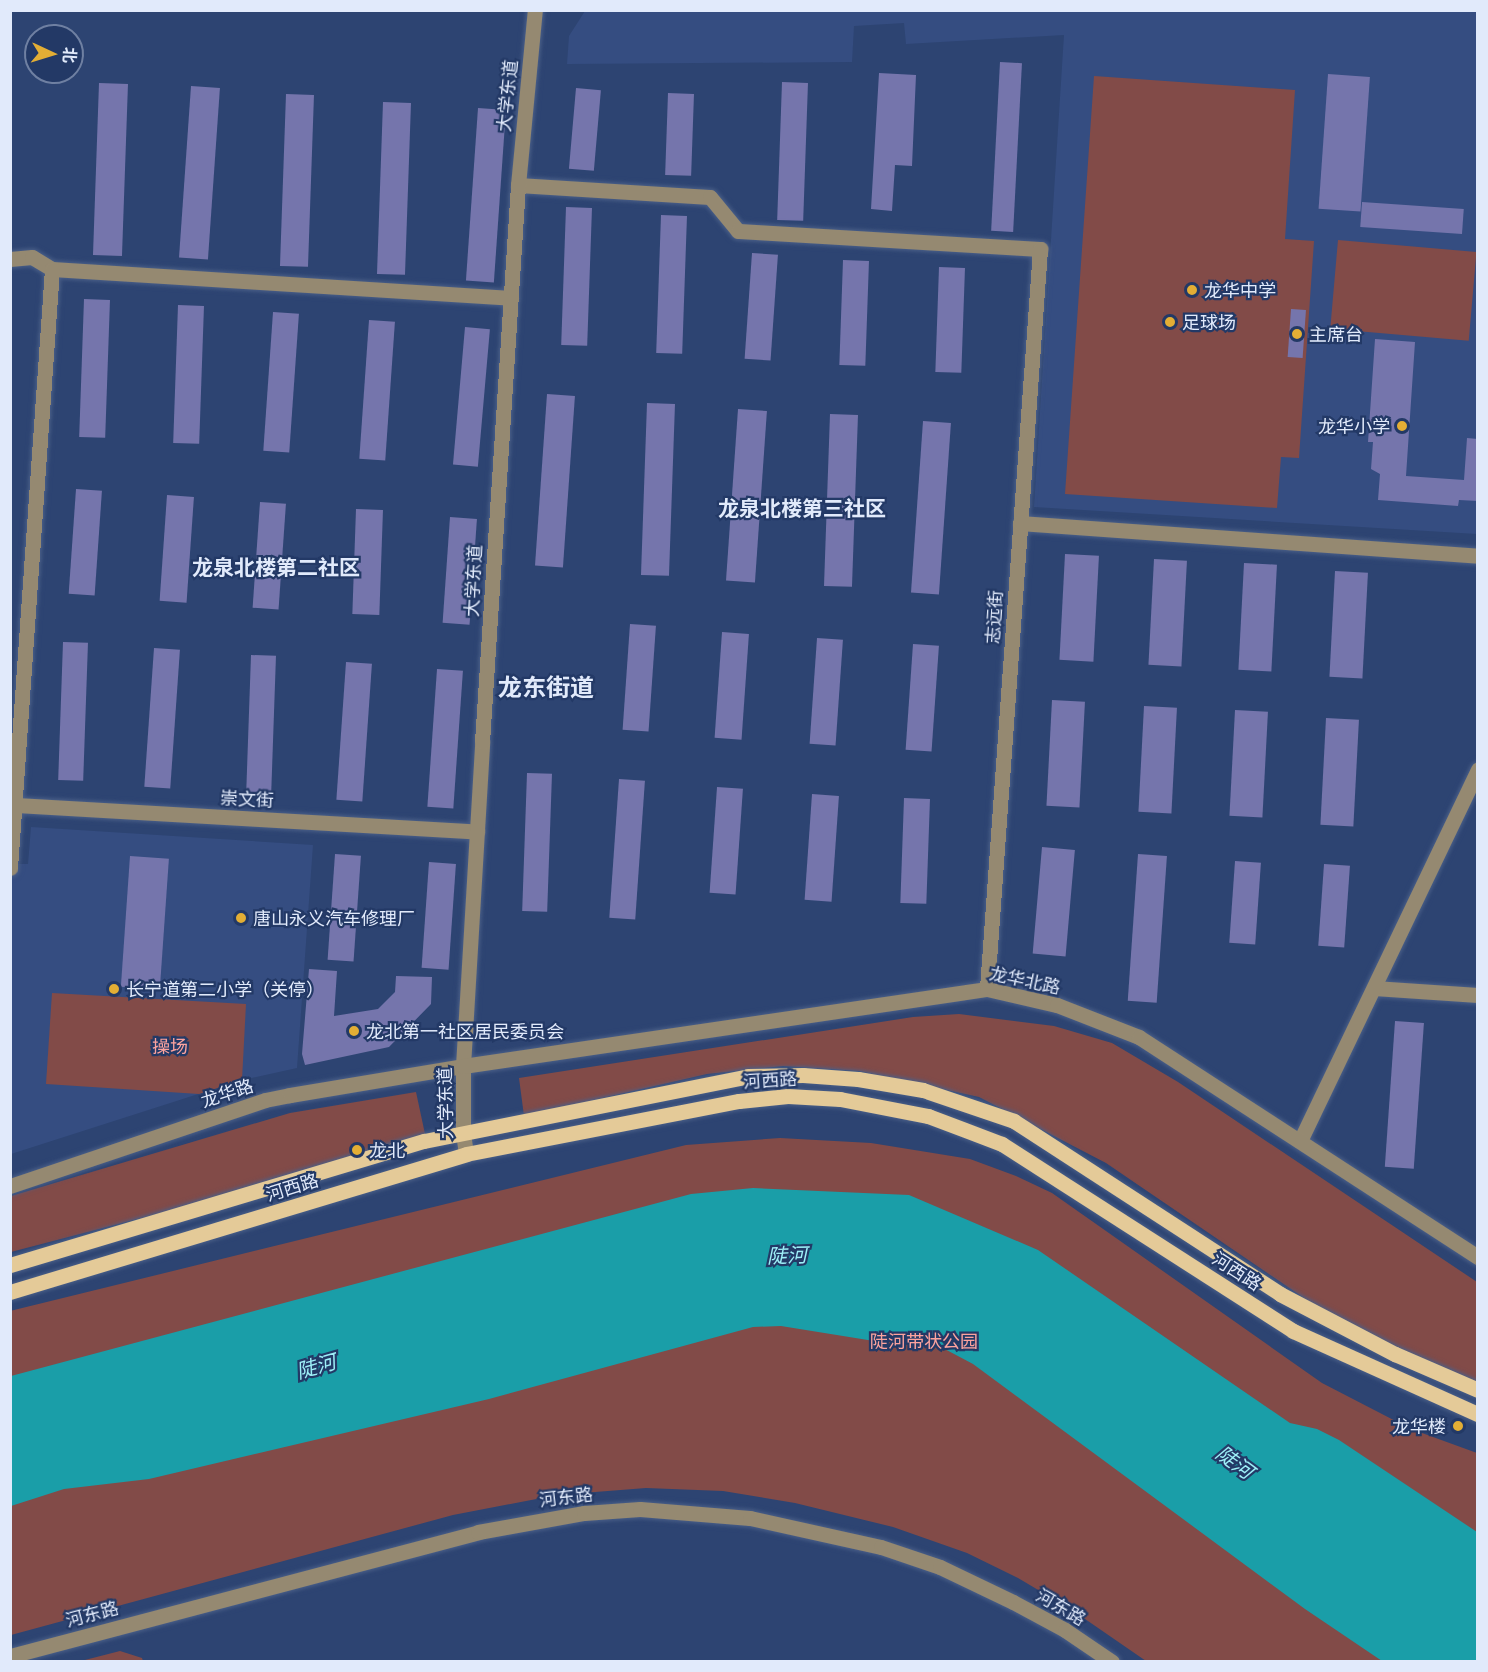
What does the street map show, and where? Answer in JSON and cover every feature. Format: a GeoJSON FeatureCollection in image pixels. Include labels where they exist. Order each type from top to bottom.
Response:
{"type":"FeatureCollection","features":[{"type":"Feature","properties":{"kind":"main road","name":"河西路"},"geometry":{"type":"LineString","coordinates":[[10,1265],[424,1141],[748,1077],[814,1076],[858,1079],[923,1090],[1014,1121],[1280,1294],[1395,1354],[1478,1390]]}},
{"type":"Feature","properties":{"kind":"main road","name":"河西路"},"geometry":{"type":"LineString","coordinates":[[10,1292],[466,1154],[739,1101],[788,1096],[840,1099],[928,1116],[1002,1144],[1293,1331],[1478,1414]]}},
{"type":"Feature","properties":{"kind":"street","name":"大学东道"},"geometry":{"type":"LineString","coordinates":[[466,1154],[463,1133],[463,1066],[477,832],[518,185],[535,10]]}},
{"type":"Feature","properties":{"kind":"street","name":"志远街"},"geometry":{"type":"LineString","coordinates":[[518,185],[710,196],[738,231],[1040,249],[987,989]]}},
{"type":"Feature","properties":{"kind":"street"},"geometry":{"type":"LineString","coordinates":[[10,259],[32,257],[52,269],[511,298]]}},
{"type":"Feature","properties":{"kind":"street"},"geometry":{"type":"LineString","coordinates":[[10,868],[52,269]]}},
{"type":"Feature","properties":{"kind":"street"},"geometry":{"type":"LineString","coordinates":[[1020,523],[1478,556]]}},
{"type":"Feature","properties":{"kind":"street"},"geometry":{"type":"LineString","coordinates":[[1300,1141],[1478,769]]}},
{"type":"Feature","properties":{"kind":"street","name":"崇文街"},"geometry":{"type":"LineString","coordinates":[[15,805],[477,832]]}},
{"type":"Feature","properties":{"kind":"street"},"geometry":{"type":"LineString","coordinates":[[1374,987],[1478,995]]}},
{"type":"Feature","properties":{"kind":"street","name":"龙华北路"},"geometry":{"type":"LineString","coordinates":[[463,1066],[987,989],[1057,1005],[1139,1037],[1478,1257]]}},
{"type":"Feature","properties":{"kind":"street","name":"龙华路"},"geometry":{"type":"LineString","coordinates":[[10,1186],[265,1100],[463,1066]]}},
{"type":"Feature","properties":{"kind":"street","name":"河东路"},"geometry":{"type":"LineString","coordinates":[[10,1656],[478,1532],[584,1513],[640,1509],[750,1518],[881,1547],[940,1566],[1065,1630],[1112,1662]]}},
{"type":"Feature","properties":{"kind":"shaded area","name":"龙华中学"},"geometry":{"type":"Polygon","coordinates":[[[585,11],[1477,11],[1477,534],[1034,507],[1064,35],[906,44],[904,23],[854,26],[852,62],[567,64],[569,36],[585,11]]]}},
{"type":"Feature","properties":{"kind":"shaded area","name":"长宁道第二小学（关停）"},"geometry":{"type":"Polygon","coordinates":[[[31,827],[313,845],[297,1068],[242,1080],[11,1154],[10,864],[28,864],[31,827]]]}},
{"type":"Feature","properties":{"kind":"green space"},"geometry":{"type":"Polygon","coordinates":[[[1094,76],[1295,90],[1285,239],[1314,241],[1299,458],[1281,457],[1277,508],[1065,494],[1094,76]]]}},
{"type":"Feature","properties":{"kind":"green space"},"geometry":{"type":"Polygon","coordinates":[[[1338,240],[1476,252],[1469,341],[1330,329],[1338,240]]]}},
{"type":"Feature","properties":{"kind":"green space","name":"操场"},"geometry":{"type":"Polygon","coordinates":[[[52,993],[246,1004],[242,1080],[199,1094],[46,1084],[52,993]]]}},
{"type":"Feature","properties":{"kind":"green space"},"geometry":{"type":"Polygon","coordinates":[[[959,1014],[1054,1026],[1112,1043],[1178,1082],[1477,1282],[1477,1384],[1413,1357],[1307,1300],[1106,1163],[979,1097],[859,1071],[783,1066],[707,1074],[524,1116],[519,1078],[913,1017],[959,1014]]]}},
{"type":"Feature","properties":{"kind":"green space"},"geometry":{"type":"Polygon","coordinates":[[[416,1092],[425,1134],[420,1145],[11,1252],[11,1196],[290,1113],[416,1092]]]}},
{"type":"Feature","properties":{"kind":"green space","name":"陡河带状公园"},"geometry":{"type":"Polygon","coordinates":[[[780,1138],[871,1143],[970,1159],[1016,1176],[1052,1193],[1322,1383],[1411,1429],[1477,1453],[1477,1661],[1146,1661],[1072,1610],[1018,1578],[967,1553],[893,1527],[795,1503],[723,1491],[646,1488],[557,1495],[453,1515],[11,1635],[10,1311],[686,1145],[780,1138]]]}},
{"type":"Feature","properties":{"kind":"green space"},"geometry":{"type":"Polygon","coordinates":[[[120,1651],[142,1658],[143,1661],[81,1661],[120,1651]]]}},
{"type":"Feature","properties":{"kind":"water","name":"陡河"},"geometry":{"type":"Polygon","coordinates":[[[753,1188],[909,1195],[1038,1250],[1290,1423],[1317,1429],[1339,1440],[1477,1532],[1477,1661],[1382,1661],[1305,1609],[973,1364],[939,1346],[903,1340],[874,1341],[781,1326],[753,1327],[489,1399],[149,1479],[64,1489],[11,1506],[11,1376],[691,1194],[753,1188]]]}},
{"type":"Feature","properties":{"kind":"building"},"geometry":{"type":"Polygon","coordinates":[[[1000,62],[1022,63],[1013,232],[991,231],[1000,62]]]}},
{"type":"Feature","properties":{"kind":"building"},"geometry":{"type":"Polygon","coordinates":[[[879,73],[916,75],[912,166],[895,165],[892,211],[871,209],[879,73]]]}},
{"type":"Feature","properties":{"kind":"building"},"geometry":{"type":"Polygon","coordinates":[[[1328,74],[1370,77],[1360,212],[1319,209],[1328,74]]]}},
{"type":"Feature","properties":{"kind":"building"},"geometry":{"type":"Polygon","coordinates":[[[782,82],[808,83],[803,221],[777,220],[782,82]]]}},
{"type":"Feature","properties":{"kind":"building"},"geometry":{"type":"Polygon","coordinates":[[[99,83],[128,84],[122,256],[93,255],[99,83]]]}},
{"type":"Feature","properties":{"kind":"building"},"geometry":{"type":"Polygon","coordinates":[[[191,86],[220,88],[208,260],[179,258],[191,86]]]}},
{"type":"Feature","properties":{"kind":"building"},"geometry":{"type":"Polygon","coordinates":[[[576,88],[601,90],[594,171],[569,169],[576,88]]]}},
{"type":"Feature","properties":{"kind":"building"},"geometry":{"type":"Polygon","coordinates":[[[668,93],[694,94],[691,176],[665,175],[668,93]]]}},
{"type":"Feature","properties":{"kind":"building"},"geometry":{"type":"Polygon","coordinates":[[[286,94],[314,95],[308,267],[280,266],[286,94]]]}},
{"type":"Feature","properties":{"kind":"building"},"geometry":{"type":"Polygon","coordinates":[[[383,102],[411,103],[405,275],[377,274],[383,102]]]}},
{"type":"Feature","properties":{"kind":"building"},"geometry":{"type":"Polygon","coordinates":[[[478,108],[506,110],[494,283],[466,281],[478,108]]]}},
{"type":"Feature","properties":{"kind":"building"},"geometry":{"type":"Polygon","coordinates":[[[1362,202],[1464,209],[1462,234],[1360,227],[1362,202]]]}},
{"type":"Feature","properties":{"kind":"building"},"geometry":{"type":"Polygon","coordinates":[[[566,207],[592,208],[587,346],[561,345],[566,207]]]}},
{"type":"Feature","properties":{"kind":"building"},"geometry":{"type":"Polygon","coordinates":[[[661,215],[687,216],[682,354],[656,353],[661,215]]]}},
{"type":"Feature","properties":{"kind":"building"},"geometry":{"type":"Polygon","coordinates":[[[752,253],[778,255],[771,361],[745,359],[752,253]]]}},
{"type":"Feature","properties":{"kind":"building"},"geometry":{"type":"Polygon","coordinates":[[[843,260],[869,261],[865,366],[839,365],[843,260]]]}},
{"type":"Feature","properties":{"kind":"building"},"geometry":{"type":"Polygon","coordinates":[[[939,267],[965,268],[961,373],[935,372],[939,267]]]}},
{"type":"Feature","properties":{"kind":"building"},"geometry":{"type":"Polygon","coordinates":[[[84,299],[110,300],[105,438],[79,437],[84,299]]]}},
{"type":"Feature","properties":{"kind":"building"},"geometry":{"type":"Polygon","coordinates":[[[178,305],[204,306],[199,444],[173,443],[178,305]]]}},
{"type":"Feature","properties":{"kind":"building","name":"主席台"},"geometry":{"type":"Polygon","coordinates":[[[1291,309],[1306,310],[1303,358],[1288,357],[1291,309]]]}},
{"type":"Feature","properties":{"kind":"building"},"geometry":{"type":"Polygon","coordinates":[[[273,312],[299,314],[289,452],[263,451],[273,312]]]}},
{"type":"Feature","properties":{"kind":"building"},"geometry":{"type":"Polygon","coordinates":[[[369,320],[395,322],[385,460],[359,459],[369,320]]]}},
{"type":"Feature","properties":{"kind":"building"},"geometry":{"type":"Polygon","coordinates":[[[465,327],[490,329],[478,467],[453,464],[465,327]]]}},
{"type":"Feature","properties":{"kind":"building"},"geometry":{"type":"Polygon","coordinates":[[[1375,339],[1415,342],[1406,476],[1464,480],[1467,438],[1478,439],[1478,501],[1459,500],[1458,506],[1378,500],[1380,474],[1371,469],[1373,442],[1368,442],[1375,339]]]}},
{"type":"Feature","properties":{"kind":"building"},"geometry":{"type":"Polygon","coordinates":[[[547,394],[575,396],[563,568],[535,566],[547,394]]]}},
{"type":"Feature","properties":{"kind":"building"},"geometry":{"type":"Polygon","coordinates":[[[647,403],[675,404],[669,576],[641,575],[647,403]]]}},
{"type":"Feature","properties":{"kind":"building"},"geometry":{"type":"Polygon","coordinates":[[[738,409],[767,411],[755,583],[726,581],[738,409]]]}},
{"type":"Feature","properties":{"kind":"building"},"geometry":{"type":"Polygon","coordinates":[[[830,414],[858,415],[852,587],[824,586],[830,414]]]}},
{"type":"Feature","properties":{"kind":"building"},"geometry":{"type":"Polygon","coordinates":[[[923,421],[951,423],[939,595],[911,593],[923,421]]]}},
{"type":"Feature","properties":{"kind":"building"},"geometry":{"type":"Polygon","coordinates":[[[76,489],[102,491],[95,596],[69,594],[76,489]]]}},
{"type":"Feature","properties":{"kind":"building"},"geometry":{"type":"Polygon","coordinates":[[[167,495],[194,497],[187,603],[160,601],[167,495]]]}},
{"type":"Feature","properties":{"kind":"building"},"geometry":{"type":"Polygon","coordinates":[[[260,502],[286,504],[279,610],[253,608],[260,502]]]}},
{"type":"Feature","properties":{"kind":"building"},"geometry":{"type":"Polygon","coordinates":[[[356,509],[383,510],[379,615],[352,614],[356,509]]]}},
{"type":"Feature","properties":{"kind":"building"},"geometry":{"type":"Polygon","coordinates":[[[450,517],[477,519],[470,625],[443,623],[450,517]]]}},
{"type":"Feature","properties":{"kind":"building"},"geometry":{"type":"Polygon","coordinates":[[[1065,554],[1099,556],[1093,662],[1059,660],[1065,554]]]}},
{"type":"Feature","properties":{"kind":"building"},"geometry":{"type":"Polygon","coordinates":[[[1154,559],[1187,561],[1181,667],[1148,665],[1154,559]]]}},
{"type":"Feature","properties":{"kind":"building"},"geometry":{"type":"Polygon","coordinates":[[[1244,563],[1277,565],[1271,672],[1238,670],[1244,563]]]}},
{"type":"Feature","properties":{"kind":"building"},"geometry":{"type":"Polygon","coordinates":[[[1335,571],[1368,573],[1362,679],[1329,677],[1335,571]]]}},
{"type":"Feature","properties":{"kind":"building"},"geometry":{"type":"Polygon","coordinates":[[[630,624],[656,626],[649,732],[623,730],[630,624]]]}},
{"type":"Feature","properties":{"kind":"building"},"geometry":{"type":"Polygon","coordinates":[[[722,632],[749,634],[742,740],[715,738],[722,632]]]}},
{"type":"Feature","properties":{"kind":"building"},"geometry":{"type":"Polygon","coordinates":[[[817,638],[843,640],[836,746],[810,744],[817,638]]]}},
{"type":"Feature","properties":{"kind":"building"},"geometry":{"type":"Polygon","coordinates":[[[63,642],[88,643],[83,781],[58,780],[63,642]]]}},
{"type":"Feature","properties":{"kind":"building"},"geometry":{"type":"Polygon","coordinates":[[[913,644],[939,646],[932,752],[906,750],[913,644]]]}},
{"type":"Feature","properties":{"kind":"building"},"geometry":{"type":"Polygon","coordinates":[[[154,648],[180,650],[170,788],[144,787],[154,648]]]}},
{"type":"Feature","properties":{"kind":"building"},"geometry":{"type":"Polygon","coordinates":[[[251,655],[276,656],[271,794],[246,793],[251,655]]]}},
{"type":"Feature","properties":{"kind":"building"},"geometry":{"type":"Polygon","coordinates":[[[346,662],[372,664],[362,801],[336,800],[346,662]]]}},
{"type":"Feature","properties":{"kind":"building"},"geometry":{"type":"Polygon","coordinates":[[[437,669],[463,671],[453,808],[427,807],[437,669]]]}},
{"type":"Feature","properties":{"kind":"building"},"geometry":{"type":"Polygon","coordinates":[[[1052,700],[1085,702],[1079,808],[1046,806],[1052,700]]]}},
{"type":"Feature","properties":{"kind":"building"},"geometry":{"type":"Polygon","coordinates":[[[1144,706],[1177,708],[1171,814],[1138,812],[1144,706]]]}},
{"type":"Feature","properties":{"kind":"building"},"geometry":{"type":"Polygon","coordinates":[[[1235,710],[1268,712],[1262,818],[1229,816],[1235,710]]]}},
{"type":"Feature","properties":{"kind":"building"},"geometry":{"type":"Polygon","coordinates":[[[1326,718],[1359,720],[1353,827],[1320,825],[1326,718]]]}},
{"type":"Feature","properties":{"kind":"building"},"geometry":{"type":"Polygon","coordinates":[[[527,773],[552,774],[547,912],[522,911],[527,773]]]}},
{"type":"Feature","properties":{"kind":"building"},"geometry":{"type":"Polygon","coordinates":[[[619,779],[645,781],[635,919],[609,918],[619,779]]]}},
{"type":"Feature","properties":{"kind":"building"},"geometry":{"type":"Polygon","coordinates":[[[717,787],[743,789],[736,895],[710,893],[717,787]]]}},
{"type":"Feature","properties":{"kind":"building"},"geometry":{"type":"Polygon","coordinates":[[[812,794],[839,796],[832,902],[805,900],[812,794]]]}},
{"type":"Feature","properties":{"kind":"building"},"geometry":{"type":"Polygon","coordinates":[[[904,798],[930,799],[926,904],[900,903],[904,798]]]}},
{"type":"Feature","properties":{"kind":"building"},"geometry":{"type":"Polygon","coordinates":[[[1042,847],[1075,850],[1066,956],[1033,954],[1042,847]]]}},
{"type":"Feature","properties":{"kind":"building"},"geometry":{"type":"Polygon","coordinates":[[[335,854],[361,856],[354,962],[328,960],[335,854]]]}},
{"type":"Feature","properties":{"kind":"building"},"geometry":{"type":"Polygon","coordinates":[[[1138,854],[1167,856],[1157,1003],[1128,1001],[1138,854]]]}},
{"type":"Feature","properties":{"kind":"building"},"geometry":{"type":"Polygon","coordinates":[[[130,856],[169,859],[160,989],[121,987],[130,856]]]}},
{"type":"Feature","properties":{"kind":"building"},"geometry":{"type":"Polygon","coordinates":[[[1235,861],[1261,863],[1255,945],[1229,943],[1235,861]]]}},
{"type":"Feature","properties":{"kind":"building"},"geometry":{"type":"Polygon","coordinates":[[[429,862],[456,864],[449,970],[422,968],[429,862]]]}},
{"type":"Feature","properties":{"kind":"building"},"geometry":{"type":"Polygon","coordinates":[[[1324,864],[1350,866],[1344,948],[1318,946],[1324,864]]]}},
{"type":"Feature","properties":{"kind":"building","name":"龙北第一社区居民委员会"},"geometry":{"type":"Polygon","coordinates":[[[309,969],[337,971],[334,1016],[378,1009],[395,992],[396,976],[432,977],[431,1004],[389,1047],[305,1065],[302,1054],[309,969]]]}},
{"type":"Feature","properties":{"kind":"building"},"geometry":{"type":"Polygon","coordinates":[[[1395,1021],[1424,1023],[1414,1169],[1385,1167],[1395,1021]]]}},
{"type":"Feature","properties":{"kind":"place","name":"龙华中学"},"geometry":{"type":"Point","coordinates":[1192,290]}},
{"type":"Feature","properties":{"kind":"place","name":"足球场"},"geometry":{"type":"Point","coordinates":[1170,322]}},
{"type":"Feature","properties":{"kind":"place","name":"主席台"},"geometry":{"type":"Point","coordinates":[1297,334]}},
{"type":"Feature","properties":{"kind":"place","name":"龙华小学"},"geometry":{"type":"Point","coordinates":[1402,426]}},
{"type":"Feature","properties":{"kind":"place","name":"唐山永义汽车修理厂"},"geometry":{"type":"Point","coordinates":[241,918]}},
{"type":"Feature","properties":{"kind":"place","name":"长宁道第二小学（关停）"},"geometry":{"type":"Point","coordinates":[114,989]}},
{"type":"Feature","properties":{"kind":"place","name":"龙北第一社区居民委员会"},"geometry":{"type":"Point","coordinates":[354,1031]}},
{"type":"Feature","properties":{"kind":"place","name":"龙北"},"geometry":{"type":"Point","coordinates":[357,1150]}},
{"type":"Feature","properties":{"kind":"place","name":"龙华楼"},"geometry":{"type":"Point","coordinates":[1458,1426]}},
{"type":"Feature","properties":{"kind":"district","name":"龙泉北楼第三社区"},"geometry":{"type":"Point","coordinates":[802,508]}},
{"type":"Feature","properties":{"kind":"district","name":"龙泉北楼第二社区"},"geometry":{"type":"Point","coordinates":[276,567]}},
{"type":"Feature","properties":{"kind":"district","name":"龙东街道"},"geometry":{"type":"Point","coordinates":[546,687]}}]}
